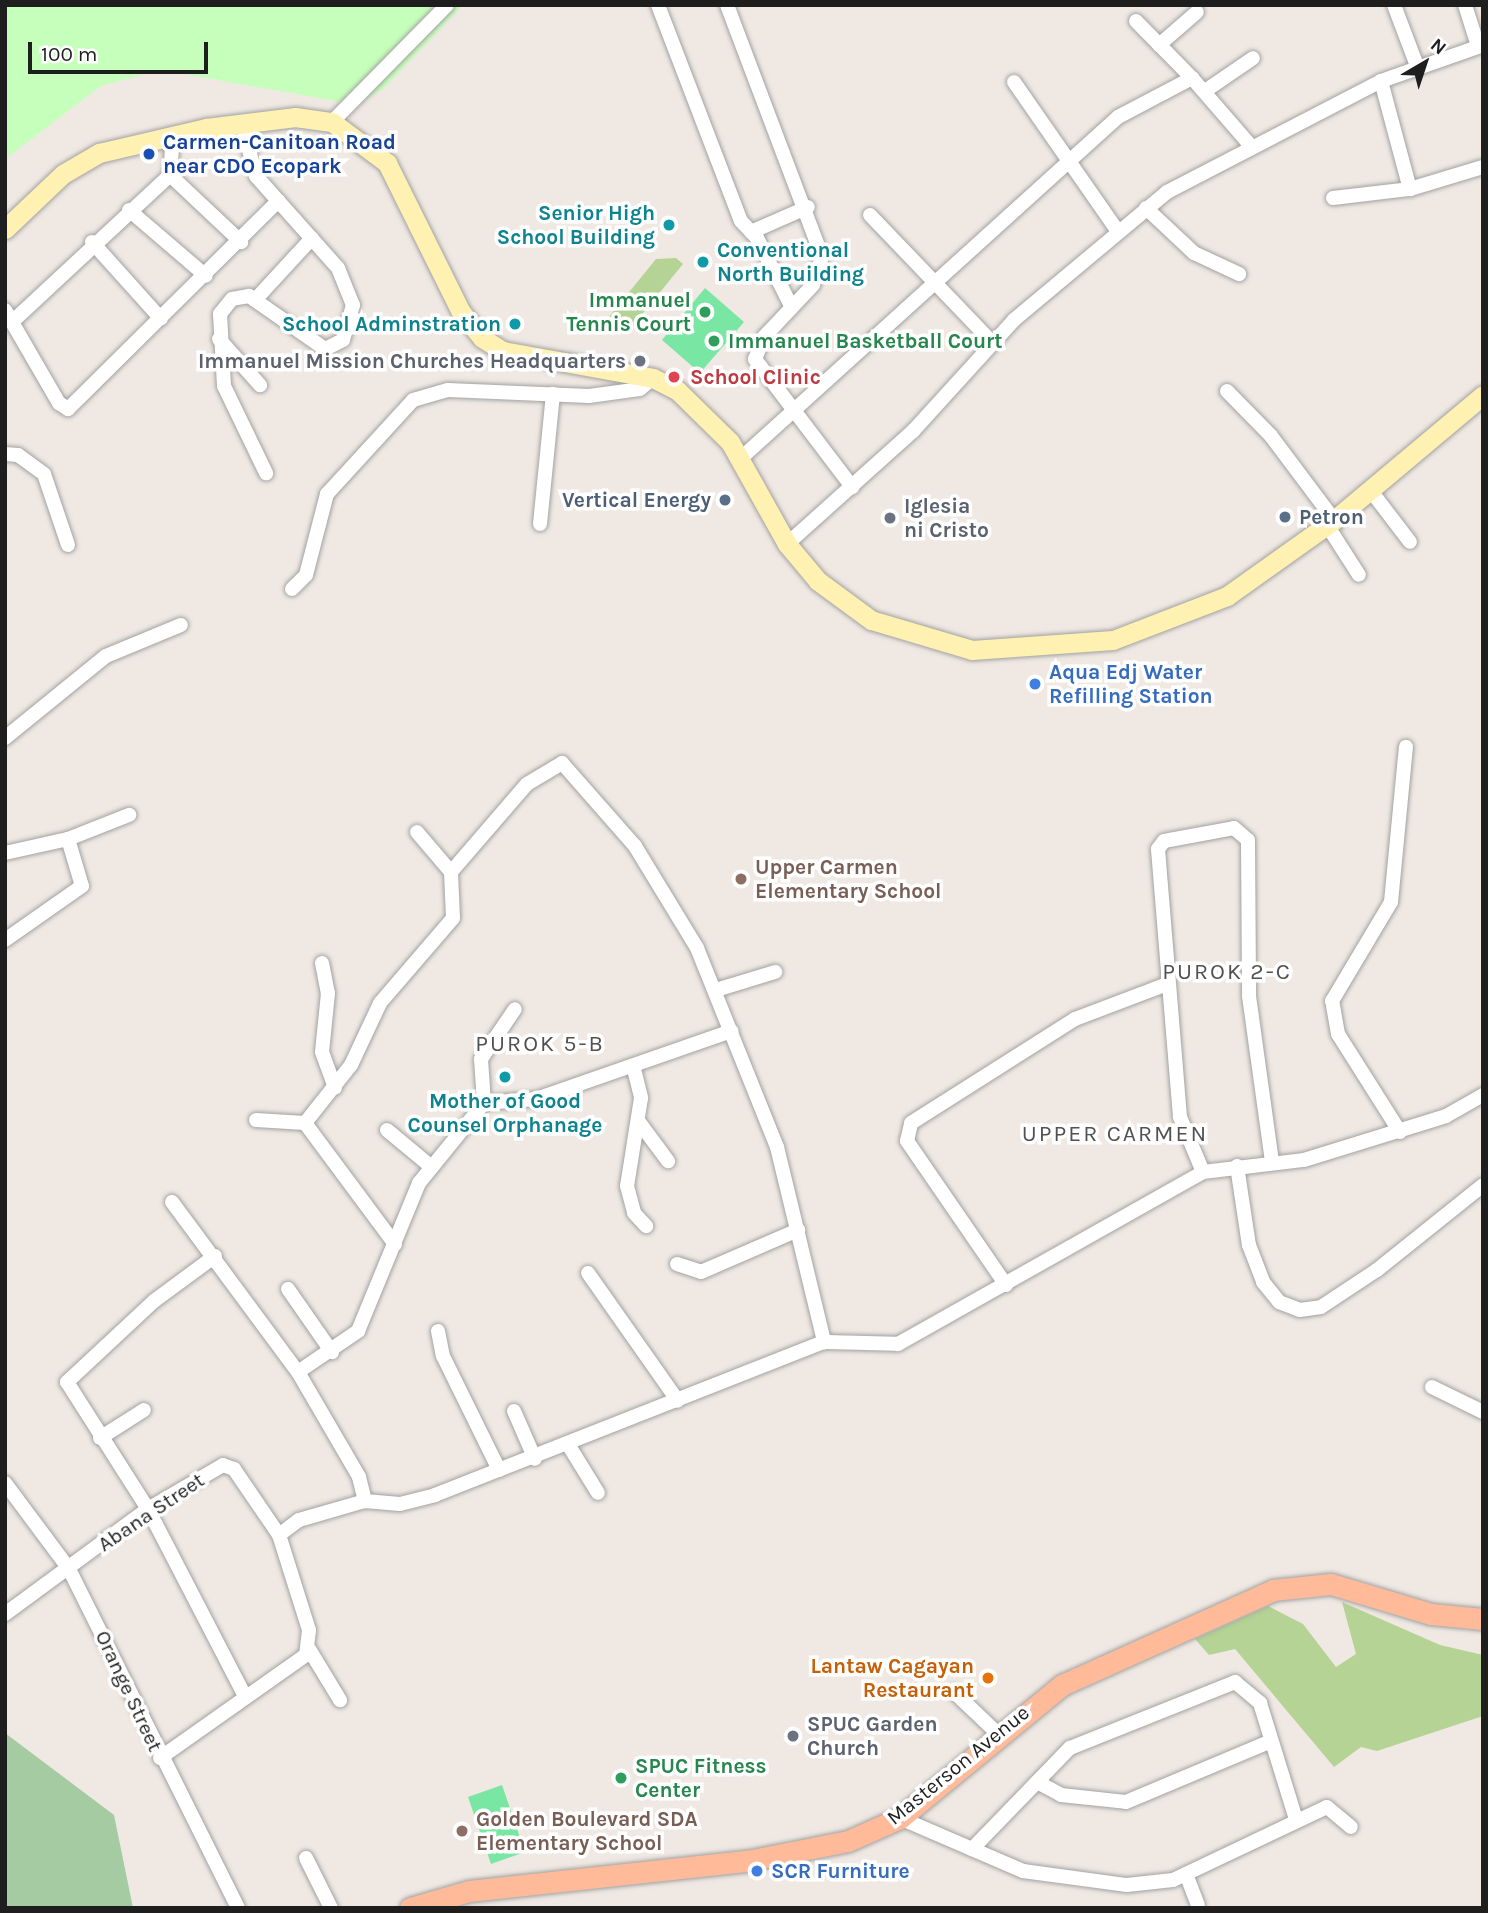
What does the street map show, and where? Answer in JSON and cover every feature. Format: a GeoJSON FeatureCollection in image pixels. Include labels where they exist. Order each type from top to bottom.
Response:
{"type":"FeatureCollection","features":[{"type":"Feature","properties":{"kind":"main road"},"geometry":{"type":"LineString","coordinates":[[5,229],[82,161],[173,135],[242,124],[295,117],[332,122],[387,163],[461,312],[482,338],[503,351],[562,366],[653,378],[706,414],[740,458],[787,544],[844,602],[895,631],[972,650],[1047,648],[1113,639],[1227,596],[1371,491],[1483,395]]}},
{"type":"Feature","properties":{"kind":"main road","name":"Masterson Avenue"},"geometry":{"type":"LineString","coordinates":[[410,1908],[469,1891],[760,1859],[848,1841],[900,1818],[997,1733],[1062,1685],[1292,1585],[1331,1584],[1431,1614],[1483,1619]]}},
{"type":"Feature","properties":{"kind":"street"},"geometry":{"type":"LineString","coordinates":[[332,122],[447,5]]}},
{"type":"Feature","properties":{"kind":"street"},"geometry":{"type":"LineString","coordinates":[[658,5],[741,221],[751,232],[791,306]]}},
{"type":"Feature","properties":{"kind":"street"},"geometry":{"type":"LineString","coordinates":[[727,5],[808,207],[822,266],[760,343],[755,359],[852,488]]}},
{"type":"Feature","properties":{"kind":"street"},"geometry":{"type":"LineString","coordinates":[[1394,5],[1417,66]]}},
{"type":"Feature","properties":{"kind":"street"},"geometry":{"type":"LineString","coordinates":[[787,544],[852,488],[967,376],[992,342],[1146,208],[1250,145],[1381,81],[1417,66],[1480,46],[1465,5]]}},
{"type":"Feature","properties":{"kind":"street"},"geometry":{"type":"LineString","coordinates":[[1159,45],[1197,12]]}},
{"type":"Feature","properties":{"kind":"street"},"geometry":{"type":"LineString","coordinates":[[1136,21],[1205,91],[1250,145]]}},
{"type":"Feature","properties":{"kind":"street"},"geometry":{"type":"LineString","coordinates":[[1205,91],[1253,58]]}},
{"type":"Feature","properties":{"kind":"street"},"geometry":{"type":"LineString","coordinates":[[740,458],[794,414],[1065,159],[1118,117],[1192,78]]}},
{"type":"Feature","properties":{"kind":"street"},"geometry":{"type":"LineString","coordinates":[[1381,81],[1410,189]]}},
{"type":"Feature","properties":{"kind":"street"},"geometry":{"type":"LineString","coordinates":[[1014,82],[1065,159],[1118,230]]}},
{"type":"Feature","properties":{"kind":"street"},"geometry":{"type":"LineString","coordinates":[[242,124],[252,169],[312,238],[350,289],[351,321],[342,340],[325,349],[256,300],[241,296],[224,306],[219,339],[224,386],[266,473]]}},
{"type":"Feature","properties":{"kind":"street"},"geometry":{"type":"LineString","coordinates":[[173,135],[170,175],[8,316],[59,403],[68,409],[241,242],[278,201]]}},
{"type":"Feature","properties":{"kind":"street"},"geometry":{"type":"LineString","coordinates":[[1333,198],[1410,189],[1483,167]]}},
{"type":"Feature","properties":{"kind":"street"},"geometry":{"type":"LineString","coordinates":[[170,175],[241,242]]}},
{"type":"Feature","properties":{"kind":"street"},"geometry":{"type":"LineString","coordinates":[[751,232],[808,207]]}},
{"type":"Feature","properties":{"kind":"street"},"geometry":{"type":"LineString","coordinates":[[1146,208],[1194,253],[1239,274]]}},
{"type":"Feature","properties":{"kind":"street"},"geometry":{"type":"LineString","coordinates":[[129,210],[206,276]]}},
{"type":"Feature","properties":{"kind":"street"},"geometry":{"type":"LineString","coordinates":[[870,215],[992,342]]}},
{"type":"Feature","properties":{"kind":"street"},"geometry":{"type":"LineString","coordinates":[[256,300],[312,238]]}},
{"type":"Feature","properties":{"kind":"street"},"geometry":{"type":"LineString","coordinates":[[92,242],[161,319]]}},
{"type":"Feature","properties":{"kind":"street"},"geometry":{"type":"LineString","coordinates":[[219,339],[260,385]]}},
{"type":"Feature","properties":{"kind":"street"},"geometry":{"type":"LineString","coordinates":[[292,589],[306,575],[327,494],[413,400],[448,390],[553,394],[634,390],[653,378]]}},
{"type":"Feature","properties":{"kind":"street"},"geometry":{"type":"LineString","coordinates":[[1227,391],[1271,436],[1330,523],[1359,575]]}},
{"type":"Feature","properties":{"kind":"street"},"geometry":{"type":"LineString","coordinates":[[540,524],[553,394]]}},
{"type":"Feature","properties":{"kind":"street"},"geometry":{"type":"LineString","coordinates":[[5,454],[18,455],[44,474],[68,545]]}},
{"type":"Feature","properties":{"kind":"street"},"geometry":{"type":"LineString","coordinates":[[1371,491],[1410,542]]}},
{"type":"Feature","properties":{"kind":"street"},"geometry":{"type":"LineString","coordinates":[[5,738],[118,648],[181,625]]}},
{"type":"Feature","properties":{"kind":"street"},"geometry":{"type":"LineString","coordinates":[[1400,1132],[1338,1034],[1332,1001],[1391,902],[1406,747]]}},
{"type":"Feature","properties":{"kind":"street"},"geometry":{"type":"LineString","coordinates":[[451,872],[527,785],[554,763],[569,766],[655,873],[716,990],[777,1147],[824,1342]]}},
{"type":"Feature","properties":{"kind":"street"},"geometry":{"type":"LineString","coordinates":[[5,853],[68,839],[128,815]]}},
{"type":"Feature","properties":{"kind":"street"},"geometry":{"type":"LineString","coordinates":[[305,1124],[335,1088],[380,1003],[453,918],[451,872],[417,832]]}},
{"type":"Feature","properties":{"kind":"street"},"geometry":{"type":"LineString","coordinates":[[1203,1171],[1180,1117],[1167,984],[1159,846],[1243,832],[1251,878],[1249,996],[1272,1162]]}},
{"type":"Feature","properties":{"kind":"street"},"geometry":{"type":"LineString","coordinates":[[5,940],[82,886],[68,839]]}},
{"type":"Feature","properties":{"kind":"street"},"geometry":{"type":"LineString","coordinates":[[322,963],[328,993],[322,1052],[335,1088]]}},
{"type":"Feature","properties":{"kind":"street"},"geometry":{"type":"LineString","coordinates":[[716,990],[775,972]]}},
{"type":"Feature","properties":{"kind":"street"},"geometry":{"type":"LineString","coordinates":[[1006,1285],[906,1141],[911,1123],[1075,1019],[1167,984]]}},
{"type":"Feature","properties":{"kind":"street"},"geometry":{"type":"LineString","coordinates":[[484,1103],[481,1059],[514,1009]]}},
{"type":"Feature","properties":{"kind":"street"},"geometry":{"type":"LineString","coordinates":[[298,1372],[332,1352],[358,1331],[429,1166],[484,1103],[536,1099],[634,1069],[731,1031]]}},
{"type":"Feature","properties":{"kind":"street"},"geometry":{"type":"LineString","coordinates":[[634,1069],[641,1087],[639,1122],[627,1186],[634,1213],[646,1226]]}},
{"type":"Feature","properties":{"kind":"street"},"geometry":{"type":"LineString","coordinates":[[340,1700],[309,1648],[279,1535],[310,1515],[365,1501],[416,1501],[569,1446],[824,1342],[898,1344],[1203,1171],[1304,1160],[1400,1132],[1461,1110],[1483,1094]]}},
{"type":"Feature","properties":{"kind":"street"},"geometry":{"type":"LineString","coordinates":[[256,1120],[305,1124],[395,1244]]}},
{"type":"Feature","properties":{"kind":"street"},"geometry":{"type":"LineString","coordinates":[[639,1122],[668,1161]]}},
{"type":"Feature","properties":{"kind":"street"},"geometry":{"type":"LineString","coordinates":[[387,1130],[429,1166]]}},
{"type":"Feature","properties":{"kind":"street"},"geometry":{"type":"LineString","coordinates":[[1237,1166],[1249,1245],[1263,1282],[1279,1302],[1300,1310],[1321,1307],[1377,1270],[1483,1185]]}},
{"type":"Feature","properties":{"kind":"street"},"geometry":{"type":"LineString","coordinates":[[172,1202],[215,1256],[298,1372],[359,1477],[365,1501]]}},
{"type":"Feature","properties":{"kind":"street"},"geometry":{"type":"LineString","coordinates":[[677,1264],[701,1272],[798,1230]]}},
{"type":"Feature","properties":{"kind":"street"},"geometry":{"type":"LineString","coordinates":[[215,1256],[70,1376],[68,1388],[148,1509],[244,1694]]}},
{"type":"Feature","properties":{"kind":"street"},"geometry":{"type":"LineString","coordinates":[[587,1273],[678,1401]]}},
{"type":"Feature","properties":{"kind":"street"},"geometry":{"type":"LineString","coordinates":[[288,1289],[332,1352]]}},
{"type":"Feature","properties":{"kind":"street"},"geometry":{"type":"LineString","coordinates":[[438,1331],[443,1356],[499,1470]]}},
{"type":"Feature","properties":{"kind":"street"},"geometry":{"type":"LineString","coordinates":[[1432,1387],[1483,1412]]}},
{"type":"Feature","properties":{"kind":"street"},"geometry":{"type":"LineString","coordinates":[[100,1438],[144,1410]]}},
{"type":"Feature","properties":{"kind":"street"},"geometry":{"type":"LineString","coordinates":[[514,1411],[535,1459]]}},
{"type":"Feature","properties":{"kind":"street"},"geometry":{"type":"LineString","coordinates":[[569,1446],[598,1493]]}},
{"type":"Feature","properties":{"kind":"street","name":"Abana Street"},"geometry":{"type":"LineString","coordinates":[[5,1614],[148,1509],[230,1466],[279,1535]]}},
{"type":"Feature","properties":{"kind":"street","name":"Orange Street"},"geometry":{"type":"LineString","coordinates":[[5,1483],[69,1569],[160,1758],[238,1908]]}},
{"type":"Feature","properties":{"kind":"street"},"geometry":{"type":"LineString","coordinates":[[160,1758],[244,1694],[293,1669],[309,1648]]}},
{"type":"Feature","properties":{"kind":"street"},"geometry":{"type":"LineString","coordinates":[[972,1849],[1070,1748],[1235,1682],[1260,1703],[1269,1742],[1296,1819]]}},
{"type":"Feature","properties":{"kind":"street"},"geometry":{"type":"LineString","coordinates":[[954,1692],[997,1733]]}},
{"type":"Feature","properties":{"kind":"street"},"geometry":{"type":"LineString","coordinates":[[1037,1782],[1061,1796],[1115,1803],[1210,1760],[1269,1742]]}},
{"type":"Feature","properties":{"kind":"street"},"geometry":{"type":"LineString","coordinates":[[900,1818],[1032,1873],[1080,1882],[1145,1884],[1186,1874],[1296,1819],[1327,1807],[1350,1828]]}},
{"type":"Feature","properties":{"kind":"street"},"geometry":{"type":"LineString","coordinates":[[306,1858],[331,1908]]}},
{"type":"Feature","properties":{"kind":"street"},"geometry":{"type":"LineString","coordinates":[[1186,1874],[1198,1905]]}},
{"type":"Feature","properties":{"kind":"green space"},"geometry":{"type":"Polygon","coordinates":[[[5,5],[463,5],[384,88],[358,105],[160,70],[101,86],[5,159],[5,5]]]}},
{"type":"Feature","properties":{"kind":"green space"},"geometry":{"type":"Polygon","coordinates":[[[676,258],[683,264],[630,329],[608,318],[656,259],[676,258]]]}},
{"type":"Feature","properties":{"kind":"green space"},"geometry":{"type":"Polygon","coordinates":[[[705,288],[744,322],[700,373],[662,340],[705,288]]]}},
{"type":"Feature","properties":{"kind":"green space"},"geometry":{"type":"Polygon","coordinates":[[[1342,1602],[1440,1645],[1483,1655],[1483,1716],[1377,1751],[1361,1747],[1334,1767],[1235,1649],[1209,1655],[1195,1639],[1268,1606],[1303,1624],[1336,1667],[1356,1654],[1342,1602]]]}},
{"type":"Feature","properties":{"kind":"green space"},"geometry":{"type":"Polygon","coordinates":[[[5,1733],[114,1815],[133,1908],[5,1908],[5,1733]]]}},
{"type":"Feature","properties":{"kind":"green space"},"geometry":{"type":"Polygon","coordinates":[[[502,1785],[525,1852],[491,1864],[468,1797],[502,1785]]]}},
{"type":"Feature","properties":{"kind":"place","name":"Carmen-Canitoan Road near CDO Ecopark"},"geometry":{"type":"Point","coordinates":[149,154]}},
{"type":"Feature","properties":{"kind":"place","name":"Senior High School Building"},"geometry":{"type":"Point","coordinates":[669,225]}},
{"type":"Feature","properties":{"kind":"place","name":"Conventional North Building"},"geometry":{"type":"Point","coordinates":[703,262]}},
{"type":"Feature","properties":{"kind":"place","name":"Immanuel Tennis Court"},"geometry":{"type":"Point","coordinates":[705,312]}},
{"type":"Feature","properties":{"kind":"place","name":"School Adminstration"},"geometry":{"type":"Point","coordinates":[515,324]}},
{"type":"Feature","properties":{"kind":"place","name":"Immanuel Basketball Court"},"geometry":{"type":"Point","coordinates":[714,341]}},
{"type":"Feature","properties":{"kind":"place","name":"Immanuel Mission Churches Headquarters"},"geometry":{"type":"Point","coordinates":[640,361]}},
{"type":"Feature","properties":{"kind":"place","name":"School Clinic"},"geometry":{"type":"Point","coordinates":[674,377]}},
{"type":"Feature","properties":{"kind":"place","name":"Vertical Energy"},"geometry":{"type":"Point","coordinates":[725,500]}},
{"type":"Feature","properties":{"kind":"place","name":"Petron"},"geometry":{"type":"Point","coordinates":[1285,517]}},
{"type":"Feature","properties":{"kind":"place","name":"Iglesia ni Cristo"},"geometry":{"type":"Point","coordinates":[890,518]}},
{"type":"Feature","properties":{"kind":"place","name":"Aqua Edj Water Refilling Station"},"geometry":{"type":"Point","coordinates":[1035,684]}},
{"type":"Feature","properties":{"kind":"place","name":"Upper Carmen Elementary School"},"geometry":{"type":"Point","coordinates":[741,879]}},
{"type":"Feature","properties":{"kind":"place","name":"Mother of Good Counsel Orphanage"},"geometry":{"type":"Point","coordinates":[505,1077]}},
{"type":"Feature","properties":{"kind":"place","name":"Lantaw Cagayan Restaurant"},"geometry":{"type":"Point","coordinates":[988,1678]}},
{"type":"Feature","properties":{"kind":"place","name":"SPUC Garden Church"},"geometry":{"type":"Point","coordinates":[793,1736]}},
{"type":"Feature","properties":{"kind":"place","name":"SPUC Fitness Center"},"geometry":{"type":"Point","coordinates":[621,1778]}},
{"type":"Feature","properties":{"kind":"place","name":"Golden Boulevard SDA Elementary School"},"geometry":{"type":"Point","coordinates":[462,1831]}},
{"type":"Feature","properties":{"kind":"place","name":"SCR Furniture"},"geometry":{"type":"Point","coordinates":[757,1871]}},
{"type":"Feature","properties":{"kind":"district","name":"PUROK 2-C"},"geometry":{"type":"Point","coordinates":[1227,972]}},
{"type":"Feature","properties":{"kind":"district","name":"PUROK 5-B"},"geometry":{"type":"Point","coordinates":[540,1044]}},
{"type":"Feature","properties":{"kind":"district","name":"UPPER CARMEN"},"geometry":{"type":"Point","coordinates":[1115,1134]}}]}
